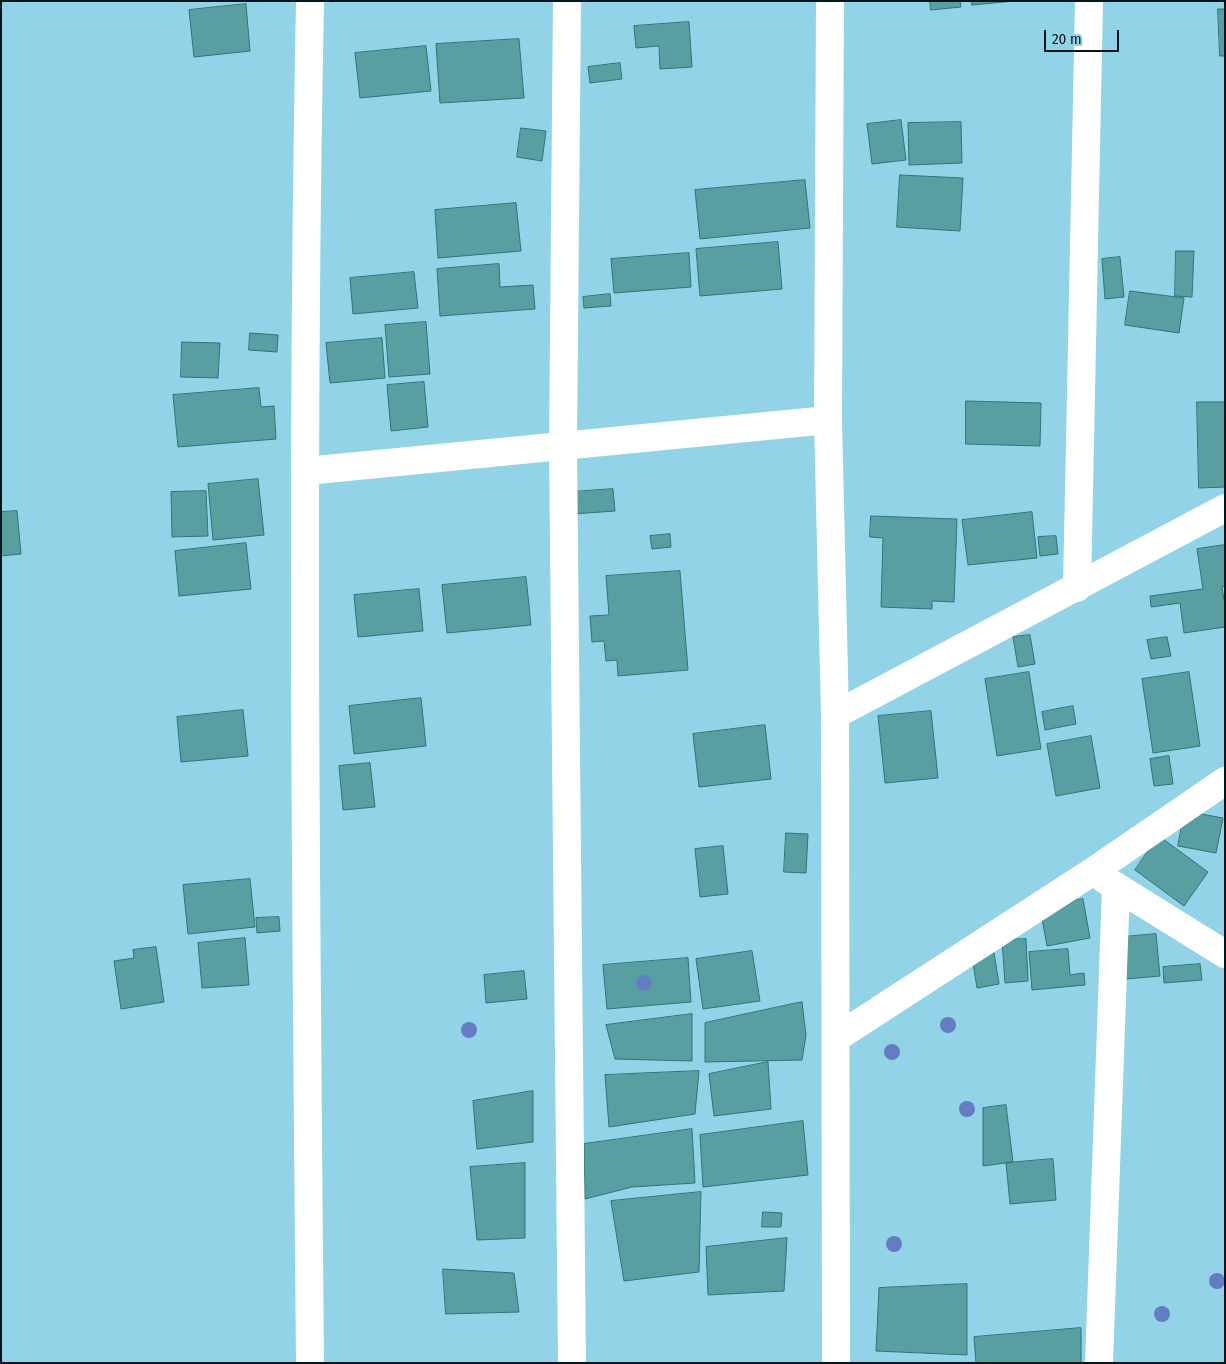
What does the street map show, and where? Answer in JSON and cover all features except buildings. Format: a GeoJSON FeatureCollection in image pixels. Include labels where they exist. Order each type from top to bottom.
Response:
{"type":"FeatureCollection","features":[{"type":"Feature","properties":{"kind":"street"},"geometry":{"type":"LineString","coordinates":[[310,1],[307,181],[305,793],[310,1363]]}},
{"type":"Feature","properties":{"kind":"street"},"geometry":{"type":"LineString","coordinates":[[567,1],[563,445],[572,1363]]}},
{"type":"Feature","properties":{"kind":"street"},"geometry":{"type":"LineString","coordinates":[[830,1],[828,420],[835,715],[836,1363]]}},
{"type":"Feature","properties":{"kind":"street"},"geometry":{"type":"LineString","coordinates":[[1077,588],[1089,1]]}},
{"type":"Feature","properties":{"kind":"street"},"geometry":{"type":"LineString","coordinates":[[306,471],[828,420]]}},
{"type":"Feature","properties":{"kind":"street"},"geometry":{"type":"LineString","coordinates":[[835,715],[1225,508]]}},
{"type":"Feature","properties":{"kind":"street"},"geometry":{"type":"LineString","coordinates":[[836,1038],[1092,872],[1225,781]]}},
{"type":"Feature","properties":{"kind":"street"},"geometry":{"type":"LineString","coordinates":[[1092,872],[1225,954]]}},
{"type":"Feature","properties":{"kind":"street"},"geometry":{"type":"LineString","coordinates":[[1100,1363],[1116,886]]}}]}
